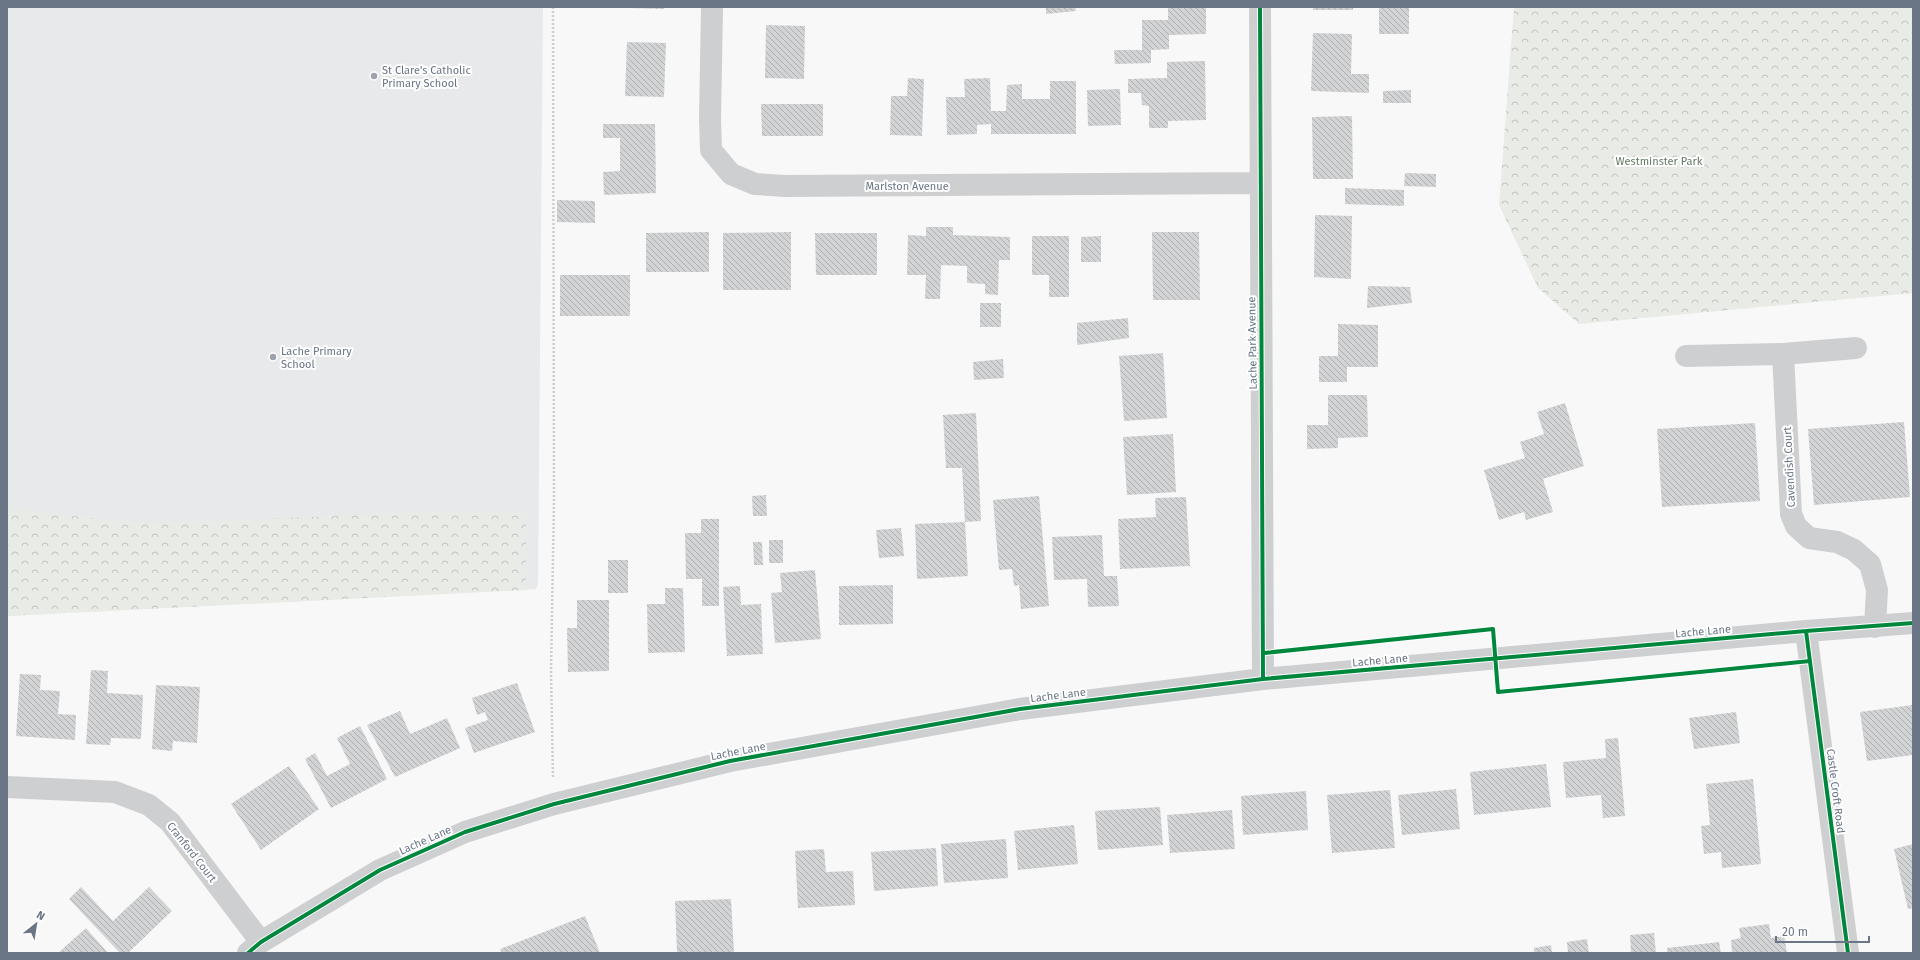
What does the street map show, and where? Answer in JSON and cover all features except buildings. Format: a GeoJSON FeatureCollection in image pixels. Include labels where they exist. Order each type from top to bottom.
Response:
{"type":"FeatureCollection","features":[{"type":"Feature","properties":{"kind":"street","name":"Marlston Avenue"},"geometry":{"type":"LineString","coordinates":[[712,7],[710,119],[711,150],[731,174],[754,184],[785,186],[1260,183]]}},
{"type":"Feature","properties":{"kind":"street","name":"Lache Park Avenue"},"geometry":{"type":"LineString","coordinates":[[1260,7],[1263,679]]}},
{"type":"Feature","properties":{"kind":"street"},"geometry":{"type":"LineString","coordinates":[[1686,356],[1783,354],[1856,348]]}},
{"type":"Feature","properties":{"kind":"street","name":"Cavendish Court"},"geometry":{"type":"LineString","coordinates":[[1783,354],[1791,514],[1796,526],[1809,538],[1836,542],[1854,550],[1870,564],[1878,590],[1875,627]]}},
{"type":"Feature","properties":{"kind":"street","name":"Lache Lane"},"geometry":{"type":"LineString","coordinates":[[254,947],[380,870],[465,832],[554,804],[730,760],[1020,709],[1263,679],[1806,631],[1913,623]]}},
{"type":"Feature","properties":{"kind":"street","name":"Castle Croft Road"},"geometry":{"type":"LineString","coordinates":[[1806,631],[1848,953]]}},
{"type":"Feature","properties":{"kind":"street","name":"Cranford Court"},"geometry":{"type":"LineString","coordinates":[[7,787],[115,792],[149,805],[170,822],[254,947]]}},
{"type":"Feature","properties":{"kind":"path"},"geometry":{"type":"LineString","coordinates":[[553,7],[554,500],[551,672],[554,804]]}},
{"type":"Feature","properties":{"kind":"shaded area","name":"Lache Primary School"},"geometry":{"type":"Polygon","coordinates":[[[7,7],[543,7],[538,585],[536,589],[7,616],[7,7]]]}},
{"type":"Feature","properties":{"kind":"green space","name":"Westminster Park"},"geometry":{"type":"Polygon","coordinates":[[[1514,7],[1913,7],[1913,293],[1579,324],[1538,288],[1499,205],[1514,7]]]}},
{"type":"Feature","properties":{"kind":"green space"},"geometry":{"type":"Polygon","coordinates":[[[7,509],[149,524],[425,512],[526,513],[526,590],[7,616],[7,509]]]}},
{"type":"Feature","properties":{"kind":"cycle path"},"geometry":{"type":"LineString","coordinates":[[1260,7],[1263,679]]}},
{"type":"Feature","properties":{"kind":"cycle path"},"geometry":{"type":"LineString","coordinates":[[248,953],[261,942],[380,870],[465,832],[554,804],[730,761],[1020,709],[1263,679],[1806,631],[1913,623]]}},
{"type":"Feature","properties":{"kind":"cycle path"},"geometry":{"type":"LineString","coordinates":[[1264,653],[1493,629],[1498,692],[1810,661]]}},
{"type":"Feature","properties":{"kind":"cycle path"},"geometry":{"type":"LineString","coordinates":[[1806,631],[1848,953]]}},
{"type":"Feature","properties":{"kind":"place","name":"St Clare's Catholic Primary School"},"geometry":{"type":"Point","coordinates":[374,76]}},
{"type":"Feature","properties":{"kind":"place","name":"Lache Primary School"},"geometry":{"type":"Point","coordinates":[273,357]}}]}
